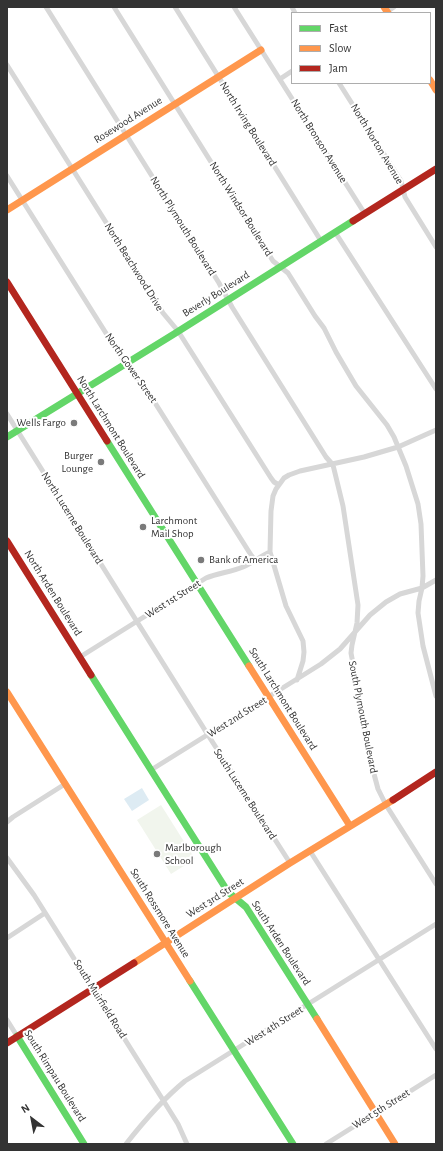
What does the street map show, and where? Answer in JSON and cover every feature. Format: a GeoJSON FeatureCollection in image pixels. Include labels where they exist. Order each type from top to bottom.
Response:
{"type":"FeatureCollection","features":[{"type":"Feature","properties":{"kind":"street","name":"North Plymouth Boulevard"},"geometry":{"type":"LineString","coordinates":[[46,7],[326,457],[333,465]]}},
{"type":"Feature","properties":{"kind":"street","name":"North Windsor Boulevard"},"geometry":{"type":"LineString","coordinates":[[114,7],[274,261],[288,273],[324,328],[353,382],[387,425],[394,437],[413,484],[418,504],[421,524],[423,576],[418,613],[423,646],[436,696]]}},
{"type":"Feature","properties":{"kind":"street","name":"North Irving Boulevard"},"geometry":{"type":"LineString","coordinates":[[175,7],[321,241]]}},
{"type":"Feature","properties":{"kind":"street","name":"North Bronson Avenue"},"geometry":{"type":"LineString","coordinates":[[234,7],[364,214]]}},
{"type":"Feature","properties":{"kind":"street"},"geometry":{"type":"LineString","coordinates":[[386,11],[394,7]]}},
{"type":"Feature","properties":{"kind":"street","name":"Rosewood Avenue"},"geometry":{"type":"LineString","coordinates":[[7,210],[261,50]]}},
{"type":"Feature","properties":{"kind":"street","name":"North Beachwood Drive"},"geometry":{"type":"LineString","coordinates":[[7,65],[163,313],[178,331],[271,478],[279,485]]}},
{"type":"Feature","properties":{"kind":"street"},"geometry":{"type":"LineString","coordinates":[[280,79],[291,72]]}},
{"type":"Feature","properties":{"kind":"street","name":"North Norton Avenue"},"geometry":{"type":"LineString","coordinates":[[340,84],[401,181],[404,197],[436,248]]}},
{"type":"Feature","properties":{"kind":"street","name":"Beverly Boulevard"},"geometry":{"type":"LineString","coordinates":[[7,437],[436,169]]}},
{"type":"Feature","properties":{"kind":"street","name":"North Gower Street"},"geometry":{"type":"LineString","coordinates":[[7,176],[126,364],[145,387],[255,560]]}},
{"type":"Feature","properties":{"kind":"street"},"geometry":{"type":"LineString","coordinates":[[335,232],[436,389]]}},
{"type":"Feature","properties":{"kind":"street","name":"North Larchmont Boulevard"},"geometry":{"type":"LineString","coordinates":[[7,282],[197,584]]}},
{"type":"Feature","properties":{"kind":"street","name":"North Lucerne Boulevard"},"geometry":{"type":"LineString","coordinates":[[7,414],[137,622]]}},
{"type":"Feature","properties":{"kind":"street"},"geometry":{"type":"LineString","coordinates":[[297,680],[303,661],[303,641],[286,606],[270,552],[271,511],[273,496],[276,489],[284,478],[289,475],[300,471],[333,465],[398,447],[436,430]]}},
{"type":"Feature","properties":{"kind":"street","name":"South Plymouth Boulevard"},"geometry":{"type":"LineString","coordinates":[[333,465],[344,506],[358,605],[358,623],[354,633],[351,653],[374,774],[378,789],[386,805],[436,884]]}},
{"type":"Feature","properties":{"kind":"street","name":"North Arden Boulevard"},"geometry":{"type":"LineString","coordinates":[[7,541],[80,657]]}},
{"type":"Feature","properties":{"kind":"street","name":"West 1st Street"},"geometry":{"type":"LineString","coordinates":[[80,657],[211,576],[243,567],[270,552]]}},
{"type":"Feature","properties":{"kind":"street","name":"West 2nd Street"},"geometry":{"type":"LineString","coordinates":[[152,770],[321,664],[340,649],[370,615],[386,602],[400,594],[422,588],[436,580]]}},
{"type":"Feature","properties":{"kind":"street","name":"South Larchmont Boulevard"},"geometry":{"type":"LineString","coordinates":[[197,584],[350,826]]}},
{"type":"Feature","properties":{"kind":"street","name":"South Lucerne Boulevard"},"geometry":{"type":"LineString","coordinates":[[137,622],[290,863]]}},
{"type":"Feature","properties":{"kind":"street","name":"South Arden Boulevard"},"geometry":{"type":"LineString","coordinates":[[80,657],[228,892],[246,907],[395,1144]]}},
{"type":"Feature","properties":{"kind":"street","name":"South Rossmore Avenue"},"geometry":{"type":"LineString","coordinates":[[8,693],[293,1144]]}},
{"type":"Feature","properties":{"kind":"street","name":"West 3rd Street"},"geometry":{"type":"LineString","coordinates":[[7,1043],[436,772]]}},
{"type":"Feature","properties":{"kind":"street"},"geometry":{"type":"LineString","coordinates":[[7,822],[65,784]]}},
{"type":"Feature","properties":{"kind":"street"},"geometry":{"type":"LineString","coordinates":[[310,851],[436,1049]]}},
{"type":"Feature","properties":{"kind":"street","name":"South Muirfield Road"},"geometry":{"type":"LineString","coordinates":[[7,858],[45,913],[163,1100],[178,1124],[186,1144]]}},
{"type":"Feature","properties":{"kind":"street"},"geometry":{"type":"LineString","coordinates":[[7,938],[45,913]]}},
{"type":"Feature","properties":{"kind":"street","name":"West 4th Street"},"geometry":{"type":"LineString","coordinates":[[126,1144],[163,1100],[177,1088],[234,1050],[436,924]]}},
{"type":"Feature","properties":{"kind":"street","name":"South Rimpau Boulevard"},"geometry":{"type":"LineString","coordinates":[[7,1020],[84,1144]]}},
{"type":"Feature","properties":{"kind":"street","name":"West 5th Street"},"geometry":{"type":"LineString","coordinates":[[326,1144],[436,1075]]}},
{"type":"Feature","properties":{"kind":"shaded area"},"geometry":{"type":"Polygon","coordinates":[[[142,788],[149,800],[132,811],[124,799],[142,788]]]}},
{"type":"Feature","properties":{"kind":"shaded area"},"geometry":{"type":"Polygon","coordinates":[[[161,805],[195,859],[171,874],[137,820],[161,805]]]}},
{"type":"Feature","properties":{"kind":"traffic: fast"},"geometry":{"type":"LineString","coordinates":[[7,437],[353,221]]}},
{"type":"Feature","properties":{"kind":"traffic: fast"},"geometry":{"type":"LineString","coordinates":[[107,441],[249,666]]}},
{"type":"Feature","properties":{"kind":"traffic: fast"},"geometry":{"type":"LineString","coordinates":[[91,675],[228,892],[246,907],[317,1019]]}},
{"type":"Feature","properties":{"kind":"traffic: fast"},"geometry":{"type":"LineString","coordinates":[[190,981],[293,1144]]}},
{"type":"Feature","properties":{"kind":"traffic: fast"},"geometry":{"type":"LineString","coordinates":[[17,1036],[84,1144]]}},
{"type":"Feature","properties":{"kind":"traffic: slow"},"geometry":{"type":"LineString","coordinates":[[384,7],[387,12]]}},
{"type":"Feature","properties":{"kind":"traffic: slow"},"geometry":{"type":"LineString","coordinates":[[7,210],[261,50]]}},
{"type":"Feature","properties":{"kind":"traffic: slow"},"geometry":{"type":"LineString","coordinates":[[431,82],[436,90]]}},
{"type":"Feature","properties":{"kind":"traffic: slow"},"geometry":{"type":"LineString","coordinates":[[249,666],[350,826]]}},
{"type":"Feature","properties":{"kind":"traffic: slow"},"geometry":{"type":"LineString","coordinates":[[7,692],[190,981]]}},
{"type":"Feature","properties":{"kind":"traffic: slow"},"geometry":{"type":"LineString","coordinates":[[134,963],[290,863],[393,800]]}},
{"type":"Feature","properties":{"kind":"traffic: slow"},"geometry":{"type":"LineString","coordinates":[[317,1019],[395,1144]]}},
{"type":"Feature","properties":{"kind":"traffic: jam"},"geometry":{"type":"LineString","coordinates":[[353,221],[436,169]]}},
{"type":"Feature","properties":{"kind":"traffic: jam"},"geometry":{"type":"LineString","coordinates":[[7,282],[107,441]]}},
{"type":"Feature","properties":{"kind":"traffic: jam"},"geometry":{"type":"LineString","coordinates":[[7,541],[91,675]]}},
{"type":"Feature","properties":{"kind":"traffic: jam"},"geometry":{"type":"LineString","coordinates":[[393,800],[436,772]]}},
{"type":"Feature","properties":{"kind":"traffic: jam"},"geometry":{"type":"LineString","coordinates":[[7,1043],[134,963]]}},
{"type":"Feature","properties":{"kind":"place","name":"Wells Fargo"},"geometry":{"type":"Point","coordinates":[74,423]}},
{"type":"Feature","properties":{"kind":"place","name":"Burger Lounge"},"geometry":{"type":"Point","coordinates":[101,462]}},
{"type":"Feature","properties":{"kind":"place","name":"Larchmont Mail Shop"},"geometry":{"type":"Point","coordinates":[143,527]}},
{"type":"Feature","properties":{"kind":"place","name":"Bank of America"},"geometry":{"type":"Point","coordinates":[201,560]}},
{"type":"Feature","properties":{"kind":"place","name":"Marlborough School"},"geometry":{"type":"Point","coordinates":[157,854]}}]}
